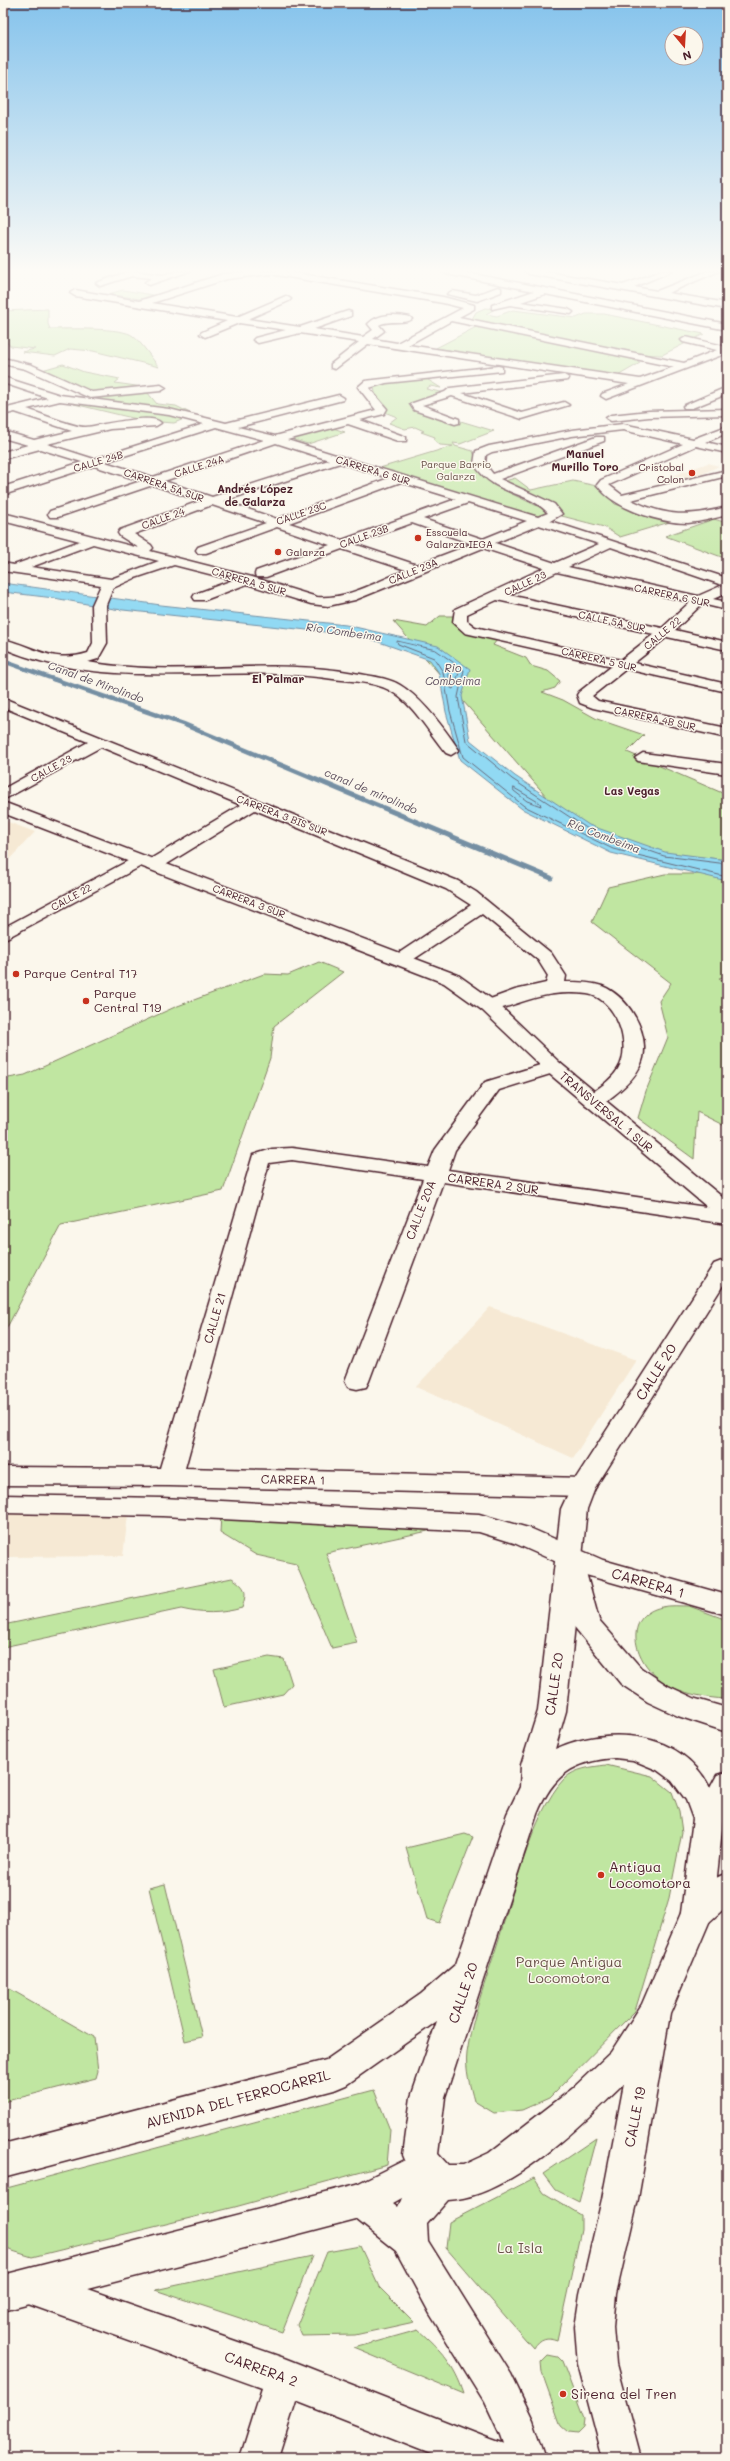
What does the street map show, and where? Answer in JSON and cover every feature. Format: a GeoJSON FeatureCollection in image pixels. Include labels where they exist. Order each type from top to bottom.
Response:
{"type":"FeatureCollection","features":[{"type":"Feature","properties":{"kind":"street"},"geometry":{"type":"LineString","coordinates":[[21,386],[59,398]]}},
{"type":"Feature","properties":{"kind":"street"},"geometry":{"type":"LineString","coordinates":[[70,386],[90,395]]}},
{"type":"Feature","properties":{"kind":"street","name":"CALLE 24A"},"geometry":{"type":"LineString","coordinates":[[54,514],[277,440],[382,409],[363,387],[365,386]]}},
{"type":"Feature","properties":{"kind":"street"},"geometry":{"type":"LineString","coordinates":[[443,386],[451,392],[522,416],[564,405]]}},
{"type":"Feature","properties":{"kind":"street"},"geometry":{"type":"LineString","coordinates":[[455,421],[418,408],[415,404],[451,392],[503,386]]}},
{"type":"Feature","properties":{"kind":"street"},"geometry":{"type":"LineString","coordinates":[[627,398],[606,396],[636,386]]}},
{"type":"Feature","properties":{"kind":"street"},"geometry":{"type":"LineString","coordinates":[[3,412],[59,398],[161,388]]}},
{"type":"Feature","properties":{"kind":"street"},"geometry":{"type":"LineString","coordinates":[[688,406],[727,390]]}},
{"type":"Feature","properties":{"kind":"street","name":"CARRERA 6 SUR"},"geometry":{"type":"LineString","coordinates":[[59,398],[168,412],[277,440],[610,543],[727,582]]}},
{"type":"Feature","properties":{"kind":"street","name":"CALLE 24B"},"geometry":{"type":"LineString","coordinates":[[3,490],[93,462],[221,426],[339,398]]}},
{"type":"Feature","properties":{"kind":"street"},"geometry":{"type":"LineString","coordinates":[[662,402],[727,412]]}},
{"type":"Feature","properties":{"kind":"street"},"geometry":{"type":"LineString","coordinates":[[3,405],[84,431]]}},
{"type":"Feature","properties":{"kind":"street"},"geometry":{"type":"LineString","coordinates":[[572,433],[573,428],[580,425],[627,415],[727,412]]}},
{"type":"Feature","properties":{"kind":"street"},"geometry":{"type":"LineString","coordinates":[[627,415],[727,426]]}},
{"type":"Feature","properties":{"kind":"street"},"geometry":{"type":"LineString","coordinates":[[348,420],[402,440]]}},
{"type":"Feature","properties":{"kind":"street"},"geometry":{"type":"LineString","coordinates":[[3,456],[84,431],[130,422],[156,423]]}},
{"type":"Feature","properties":{"kind":"street"},"geometry":{"type":"LineString","coordinates":[[727,426],[605,482],[603,485],[605,489],[620,499],[655,513],[684,519],[727,511]]}},
{"type":"Feature","properties":{"kind":"street"},"geometry":{"type":"LineString","coordinates":[[629,428],[492,478],[481,464],[479,458],[480,453],[502,446],[572,433],[629,428],[727,450]]}},
{"type":"Feature","properties":{"kind":"street","name":"CARRERA 5A SUR"},"geometry":{"type":"LineString","coordinates":[[3,434],[39,444],[153,481],[415,569]]}},
{"type":"Feature","properties":{"kind":"street","name":"CALLE 24"},"geometry":{"type":"LineString","coordinates":[[124,534],[211,501],[339,460]]}},
{"type":"Feature","properties":{"kind":"street"},"geometry":{"type":"LineString","coordinates":[[620,499],[727,473]]}},
{"type":"Feature","properties":{"kind":"street","name":"CALLE 23C"},"geometry":{"type":"LineString","coordinates":[[202,550],[275,522],[400,478]]}},
{"type":"Feature","properties":{"kind":"street","name":"CALLE 23A"},"geometry":{"type":"LineString","coordinates":[[337,601],[556,514],[544,505],[492,478]]}},
{"type":"Feature","properties":{"kind":"street","name":"CALLE 23B"},"geometry":{"type":"LineString","coordinates":[[261,574],[467,499]]}},
{"type":"Feature","properties":{"kind":"street","name":"CARRERA 5 SUR"},"geometry":{"type":"LineString","coordinates":[[3,517],[247,580],[316,601],[337,601]]}},
{"type":"Feature","properties":{"kind":"street","name":"CARRERA 6 SUR"},"geometry":{"type":"LineString","coordinates":[[411,519],[556,568],[727,606]]}},
{"type":"Feature","properties":{"kind":"street"},"geometry":{"type":"LineString","coordinates":[[3,529],[24,522]]}},
{"type":"Feature","properties":{"kind":"street","name":"CARRERA 5 SUR"},"geometry":{"type":"LineString","coordinates":[[124,534],[167,559]]}},
{"type":"Feature","properties":{"kind":"street"},"geometry":{"type":"LineString","coordinates":[[9,568],[92,540]]}},
{"type":"Feature","properties":{"kind":"street","name":"CALLE 23"},"geometry":{"type":"LineString","coordinates":[[470,630],[460,622],[460,612],[610,543]]}},
{"type":"Feature","properties":{"kind":"street"},"geometry":{"type":"LineString","coordinates":[[9,568],[109,585],[167,559]]}},
{"type":"Feature","properties":{"kind":"street"},"geometry":{"type":"LineString","coordinates":[[200,597],[247,580]]}},
{"type":"Feature","properties":{"kind":"street"},"geometry":{"type":"LineString","coordinates":[[66,662],[93,656],[100,643],[98,630],[99,605],[109,585]]}},
{"type":"Feature","properties":{"kind":"street","name":"CALLE 22"},"geometry":{"type":"LineString","coordinates":[[585,700],[584,695],[665,632],[699,600],[727,588]]}},
{"type":"Feature","properties":{"kind":"street","name":"CALLE 5A SUR"},"geometry":{"type":"LineString","coordinates":[[497,596],[727,646]]}},
{"type":"Feature","properties":{"kind":"street","name":"CARRERA 5 SUR"},"geometry":{"type":"LineString","coordinates":[[470,630],[727,688]]}},
{"type":"Feature","properties":{"kind":"street"},"geometry":{"type":"LineString","coordinates":[[3,643],[50,662],[66,662],[125,672],[302,669],[383,683],[402,692],[452,750]]}},
{"type":"Feature","properties":{"kind":"street","name":"CARRERA 4B SUR"},"geometry":{"type":"LineString","coordinates":[[585,700],[593,704],[726,731]]}},
{"type":"Feature","properties":{"kind":"street","name":"CARRERA 3 BIS SUR"},"geometry":{"type":"LineString","coordinates":[[3,702],[252,805],[344,839],[452,885],[482,906],[545,957],[557,976],[556,986]]}},
{"type":"Feature","properties":{"kind":"street","name":"CALLE 23"},"geometry":{"type":"LineString","coordinates":[[3,795],[100,742]]}},
{"type":"Feature","properties":{"kind":"street"},"geometry":{"type":"LineString","coordinates":[[643,758],[726,767]]}},
{"type":"Feature","properties":{"kind":"street","name":"CALLE 22"},"geometry":{"type":"LineString","coordinates":[[3,935],[146,863],[252,805]]}},
{"type":"Feature","properties":{"kind":"street","name":"CARRERA 3 SUR"},"geometry":{"type":"LineString","coordinates":[[3,807],[451,979],[489,1006]]}},
{"type":"Feature","properties":{"kind":"street"},"geometry":{"type":"LineString","coordinates":[[402,959],[482,906]]}},
{"type":"Feature","properties":{"kind":"street"},"geometry":{"type":"LineString","coordinates":[[489,1006],[524,992],[556,986],[595,990],[614,1002],[627,1018],[634,1044],[629,1068],[615,1084],[593,1101]]}},
{"type":"Feature","properties":{"kind":"street","name":"TRANSVERSAL 1 SUR"},"geometry":{"type":"LineString","coordinates":[[489,1006],[553,1067],[727,1212]]}},
{"type":"Feature","properties":{"kind":"street","name":"CALLE 20A"},"geometry":{"type":"LineString","coordinates":[[357,1381],[434,1175],[445,1150],[492,1086],[553,1067]]}},
{"type":"Feature","properties":{"kind":"street","name":"CARRERA 2 SUR"},"geometry":{"type":"LineString","coordinates":[[260,1159],[272,1155],[292,1154],[727,1217]]}},
{"type":"Feature","properties":{"kind":"street","name":"CALLE 21"},"geometry":{"type":"LineString","coordinates":[[170,1477],[260,1159]]}},
{"type":"Feature","properties":{"kind":"street","name":"CALLE 20"},"geometry":{"type":"LineString","coordinates":[[433,2176],[420,2155],[422,2127],[428,2097],[522,1814],[533,1791],[536,1765],[552,1711],[574,1509],[583,1487],[722,1269],[727,1266]]}},
{"type":"Feature","properties":{"kind":"street","name":"CARRERA 1"},"geometry":{"type":"LineString","coordinates":[[3,1476],[170,1477],[583,1487]]}},
{"type":"Feature","properties":{"kind":"street","name":"CARRERA 1"},"geometry":{"type":"LineString","coordinates":[[3,1504],[162,1507],[479,1523],[523,1536],[569,1558],[595,1568],[727,1605]]}},
{"type":"Feature","properties":{"kind":"street"},"geometry":{"type":"LineString","coordinates":[[569,1558],[586,1624],[631,1676],[658,1694],[688,1708],[727,1720]]}},
{"type":"Feature","properties":{"kind":"street"},"geometry":{"type":"LineString","coordinates":[[533,1791],[547,1770],[569,1754],[597,1747],[627,1747],[656,1756],[681,1772],[699,1794],[708,1819]]}},
{"type":"Feature","properties":{"kind":"street","name":"CALLE 19"},"geometry":{"type":"LineString","coordinates":[[622,2458],[597,2364],[594,2327],[598,2294],[620,2199],[654,2014],[697,1913],[708,1819],[727,1784]]}},
{"type":"Feature","properties":{"kind":"street"},"geometry":{"type":"LineString","coordinates":[[697,1913],[727,1887]]}},
{"type":"Feature","properties":{"kind":"street","name":"AVENIDA DEL FERROCARRIL"},"geometry":{"type":"LineString","coordinates":[[3,2162],[334,2074],[433,2005],[469,1974]]}},
{"type":"Feature","properties":{"kind":"street"},"geometry":{"type":"LineString","coordinates":[[16,2290],[361,2200],[433,2176],[465,2182],[501,2165],[584,2100],[624,2063],[654,2014]]}},
{"type":"Feature","properties":{"kind":"street"},"geometry":{"type":"LineString","coordinates":[[408,2238],[410,2219],[433,2176]]}},
{"type":"Feature","properties":{"kind":"street"},"geometry":{"type":"LineString","coordinates":[[361,2200],[408,2238],[436,2289],[503,2399],[520,2432],[527,2458]]}},
{"type":"Feature","properties":{"kind":"street","name":"CARRERA 2"},"geometry":{"type":"LineString","coordinates":[[16,2290],[284,2377],[490,2458]]}},
{"type":"Feature","properties":{"kind":"street"},"geometry":{"type":"LineString","coordinates":[[259,2458],[284,2377]]}},
{"type":"Feature","properties":{"kind":"shaded area","name":"Cristobal Colon"},"geometry":{"type":"Polygon","coordinates":[[[708,463],[719,466],[698,476],[673,483],[661,480],[708,463]]]}},
{"type":"Feature","properties":{"kind":"shaded area"},"geometry":{"type":"Polygon","coordinates":[[[3,820],[35,832],[3,866],[3,820]]]}},
{"type":"Feature","properties":{"kind":"shaded area"},"geometry":{"type":"Polygon","coordinates":[[[490,1307],[636,1360],[573,1458],[416,1387],[490,1307]]]}},
{"type":"Feature","properties":{"kind":"shaded area"},"geometry":{"type":"Polygon","coordinates":[[[3,1514],[128,1515],[123,1556],[3,1557],[3,1514]]]}},
{"type":"Feature","properties":{"kind":"green space"},"geometry":{"type":"Polygon","coordinates":[[[74,386],[143,387],[89,393],[74,386]]]}},
{"type":"Feature","properties":{"kind":"green space","name":"Parque Barrio Galarza"},"geometry":{"type":"Polygon","coordinates":[[[374,386],[438,386],[441,388],[430,386],[426,389],[445,393],[430,396],[433,399],[428,401],[433,404],[420,404],[421,407],[437,410],[454,419],[494,431],[460,444],[453,443],[455,446],[473,451],[479,469],[493,485],[552,513],[538,519],[373,470],[453,446],[440,445],[434,440],[435,437],[421,432],[424,431],[415,427],[405,429],[389,423],[397,417],[377,409],[374,386]]]}},
{"type":"Feature","properties":{"kind":"green space"},"geometry":{"type":"Polygon","coordinates":[[[147,392],[157,404],[176,406],[194,415],[174,423],[145,421],[74,404],[92,397],[147,392]]]}},
{"type":"Feature","properties":{"kind":"green space"},"geometry":{"type":"Polygon","coordinates":[[[330,427],[345,432],[308,444],[290,439],[330,427]]]}},
{"type":"Feature","properties":{"kind":"green space"},"geometry":{"type":"Polygon","coordinates":[[[515,478],[531,490],[573,481],[597,486],[615,504],[673,521],[620,537],[604,527],[558,515],[505,481],[515,478]]]}},
{"type":"Feature","properties":{"kind":"green space"},"geometry":{"type":"Polygon","coordinates":[[[714,519],[727,523],[727,559],[665,536],[714,519]]]}},
{"type":"Feature","properties":{"kind":"green space"},"geometry":{"type":"Polygon","coordinates":[[[440,616],[453,616],[466,632],[497,640],[493,645],[526,658],[531,666],[548,671],[560,681],[555,688],[542,692],[563,700],[597,719],[644,735],[627,752],[727,795],[727,860],[656,852],[568,821],[393,621],[427,627],[440,616]]]}},
{"type":"Feature","properties":{"kind":"green space"},"geometry":{"type":"Polygon","coordinates":[[[665,874],[727,874],[727,976],[719,978],[727,983],[727,1127],[697,1112],[694,1159],[638,1118],[646,1091],[668,1037],[659,1001],[671,983],[592,922],[608,887],[665,874]]]}},
{"type":"Feature","properties":{"kind":"green space"},"geometry":{"type":"Polygon","coordinates":[[[319,962],[343,972],[274,1026],[270,1058],[223,1191],[61,1225],[3,1335],[3,1079],[25,1075],[175,1007],[264,974],[288,975],[319,962]]]}},
{"type":"Feature","properties":{"kind":"green space"},"geometry":{"type":"Polygon","coordinates":[[[221,1515],[456,1525],[326,1553],[357,1643],[332,1648],[296,1564],[256,1555],[220,1533],[221,1515]]]}},
{"type":"Feature","properties":{"kind":"green space"},"geometry":{"type":"Polygon","coordinates":[[[232,1578],[241,1585],[245,1594],[242,1608],[212,1613],[181,1609],[3,1647],[3,1625],[232,1578]]]}},
{"type":"Feature","properties":{"kind":"green space"},"geometry":{"type":"Polygon","coordinates":[[[665,1606],[689,1606],[727,1620],[727,1699],[691,1694],[665,1683],[650,1670],[638,1650],[636,1639],[637,1628],[641,1619],[649,1612],[665,1606]]]}},
{"type":"Feature","properties":{"kind":"green space"},"geometry":{"type":"Polygon","coordinates":[[[269,1657],[284,1659],[292,1684],[283,1694],[224,1707],[214,1669],[269,1657]]]}},
{"type":"Feature","properties":{"kind":"green space","name":"Parque Antigua Locomotora"},"geometry":{"type":"Polygon","coordinates":[[[606,1765],[652,1776],[672,1792],[679,1811],[682,1832],[669,1898],[635,2011],[549,2098],[522,2110],[494,2113],[474,2101],[467,2071],[467,2053],[476,2012],[516,1882],[542,1812],[564,1779],[568,1775],[578,1770],[606,1765]]]}},
{"type":"Feature","properties":{"kind":"green space"},"geometry":{"type":"Polygon","coordinates":[[[465,1834],[473,1837],[439,1923],[427,1919],[406,1848],[465,1834]]]}},
{"type":"Feature","properties":{"kind":"green space"},"geometry":{"type":"Polygon","coordinates":[[[165,1884],[202,2037],[185,2041],[149,1888],[165,1884]]]}},
{"type":"Feature","properties":{"kind":"green space"},"geometry":{"type":"Polygon","coordinates":[[[3,1985],[94,2037],[98,2071],[96,2078],[3,2102],[3,1985]]]}},
{"type":"Feature","properties":{"kind":"green space"},"geometry":{"type":"Polygon","coordinates":[[[374,2090],[390,2130],[387,2165],[235,2207],[32,2257],[3,2248],[3,2189],[374,2090]]]}},
{"type":"Feature","properties":{"kind":"green space"},"geometry":{"type":"Polygon","coordinates":[[[596,2138],[579,2202],[555,2190],[543,2174],[596,2138]]]}},
{"type":"Feature","properties":{"kind":"green space","name":"La Isla"},"geometry":{"type":"Polygon","coordinates":[[[534,2178],[544,2193],[581,2215],[581,2230],[557,2340],[546,2338],[540,2340],[533,2348],[446,2248],[449,2222],[534,2178]]]}},
{"type":"Feature","properties":{"kind":"green space"},"geometry":{"type":"Polygon","coordinates":[[[360,2246],[379,2287],[414,2322],[355,2335],[302,2336],[297,2325],[327,2252],[360,2246]]]}},
{"type":"Feature","properties":{"kind":"green space"},"geometry":{"type":"Polygon","coordinates":[[[312,2256],[282,2332],[155,2290],[312,2256]]]}},
{"type":"Feature","properties":{"kind":"green space"},"geometry":{"type":"Polygon","coordinates":[[[418,2330],[446,2358],[456,2374],[464,2394],[354,2348],[418,2330]]]}},
{"type":"Feature","properties":{"kind":"green space"},"geometry":{"type":"Polygon","coordinates":[[[548,2355],[558,2357],[562,2361],[584,2419],[583,2427],[577,2433],[568,2432],[561,2426],[542,2373],[541,2362],[548,2355]]]}},
{"type":"Feature","properties":{"kind":"water","name":"Rio Combeima"},"geometry":{"type":"Polygon","coordinates":[[[3,583],[161,605],[346,625],[438,646],[470,669],[462,696],[470,740],[515,776],[589,825],[665,852],[727,860],[727,881],[611,853],[522,809],[460,760],[446,712],[439,673],[430,660],[362,636],[114,609],[54,598],[3,592],[3,583]]]}},
{"type":"Feature","properties":{"kind":"waterway","name":"Canal de Mirolindo"},"geometry":{"type":"LineString","coordinates":[[3,661],[56,680]]}},
{"type":"Feature","properties":{"kind":"waterway","name":"canal de mirolindo"},"geometry":{"type":"LineString","coordinates":[[53,679],[183,724],[551,878]]}},
{"type":"Feature","properties":{"kind":"place","name":"Cristobal Colon"},"geometry":{"type":"Point","coordinates":[692,473]}},
{"type":"Feature","properties":{"kind":"place","name":"Esscuela Galarza IEGA"},"geometry":{"type":"Point","coordinates":[418,538]}},
{"type":"Feature","properties":{"kind":"place","name":"Galarza"},"geometry":{"type":"Point","coordinates":[278,552]}},
{"type":"Feature","properties":{"kind":"place","name":"Parque Central T17"},"geometry":{"type":"Point","coordinates":[16,974]}},
{"type":"Feature","properties":{"kind":"place","name":"Parque Central T19"},"geometry":{"type":"Point","coordinates":[86,1001]}},
{"type":"Feature","properties":{"kind":"place","name":"Antigua Locomotora"},"geometry":{"type":"Point","coordinates":[601,1875]}},
{"type":"Feature","properties":{"kind":"place","name":"Sirena del Tren"},"geometry":{"type":"Point","coordinates":[563,2394]}},
{"type":"Feature","properties":{"kind":"district","name":"Manuel Murillo Toro"},"geometry":{"type":"Point","coordinates":[585,460]}},
{"type":"Feature","properties":{"kind":"district","name":"Andrés López de Galarza"},"geometry":{"type":"Point","coordinates":[255,495]}},
{"type":"Feature","properties":{"kind":"district","name":"El Palmar"},"geometry":{"type":"Point","coordinates":[278,679]}},
{"type":"Feature","properties":{"kind":"district","name":"Las Vegas"},"geometry":{"type":"Point","coordinates":[632,791]}},
{"type":"Feature","properties":{"kind":"water label","name":"Río Combeima"},"geometry":{"type":"Point","coordinates":[344,632]}},
{"type":"Feature","properties":{"kind":"water label","name":"Río Combeima"},"geometry":{"type":"Point","coordinates":[604,836]}}]}
